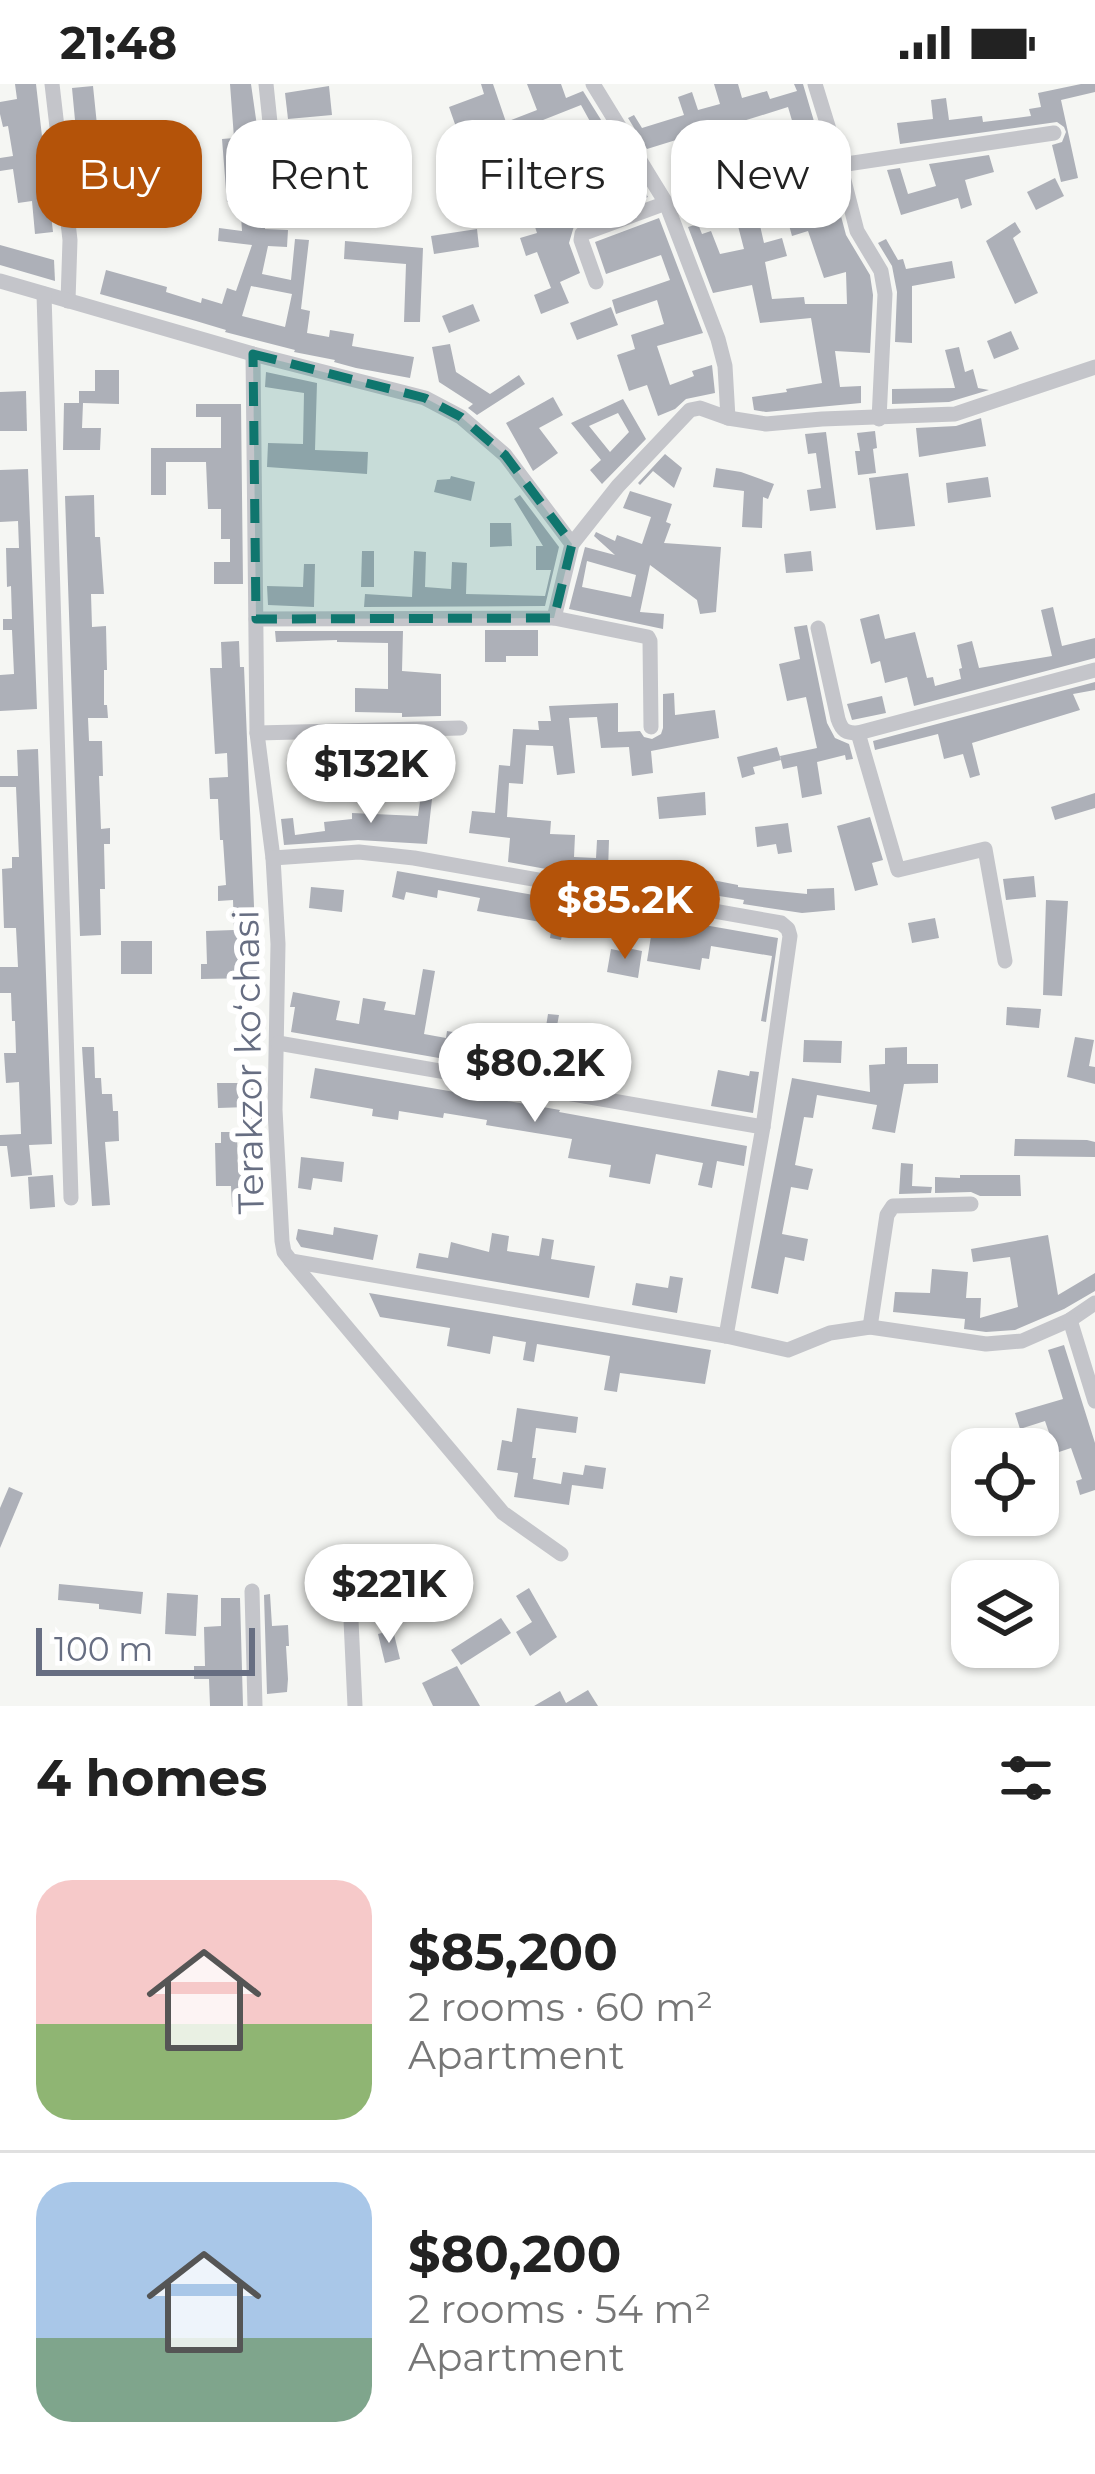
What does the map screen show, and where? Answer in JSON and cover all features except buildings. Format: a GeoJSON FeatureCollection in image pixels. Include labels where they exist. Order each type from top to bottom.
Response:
{"type":"FeatureCollection","features":[{"type":"Feature","properties":{"kind":"street"},"geometry":{"type":"LineString","coordinates":[[52,84],[70,240],[68,301]]}},
{"type":"Feature","properties":{"kind":"street"},"geometry":{"type":"LineString","coordinates":[[266,84],[270,120]]}},
{"type":"Feature","properties":{"kind":"street"},"geometry":{"type":"LineString","coordinates":[[592,84],[666,203],[718,339],[728,418]]}},
{"type":"Feature","properties":{"kind":"street"},"geometry":{"type":"LineString","coordinates":[[815,84],[826,120]]}},
{"type":"Feature","properties":{"kind":"street"},"geometry":{"type":"LineString","coordinates":[[851,163],[1054,134]]}},
{"type":"Feature","properties":{"kind":"street"},"geometry":{"type":"LineString","coordinates":[[596,282],[582,234],[666,203]]}},
{"type":"Feature","properties":{"kind":"street"},"geometry":{"type":"LineString","coordinates":[[851,208],[857,231],[881,271],[886,294],[879,419]]}},
{"type":"Feature","properties":{"kind":"street"},"geometry":{"type":"LineString","coordinates":[[0,281],[424,398],[461,417],[505,455],[572,544]]}},
{"type":"Feature","properties":{"kind":"street"},"geometry":{"type":"LineString","coordinates":[[44,294],[71,1198]]}},
{"type":"Feature","properties":{"kind":"street","name":"Terakzor koʻchasi"},"geometry":{"type":"LineString","coordinates":[[253,354],[257,733],[278,944],[274,1110],[284,1252],[291,1262],[788,1350],[830,1333],[870,1327]]}},
{"type":"Feature","properties":{"kind":"street"},"geometry":{"type":"LineString","coordinates":[[554,618],[572,544],[690,410],[700,408],[766,424],[956,414],[1095,367]]}},
{"type":"Feature","properties":{"kind":"street"},"geometry":{"type":"LineString","coordinates":[[256,619],[554,618],[648,637],[651,727]]}},
{"type":"Feature","properties":{"kind":"street"},"geometry":{"type":"LineString","coordinates":[[818,628],[841,728],[847,733],[1095,670]]}},
{"type":"Feature","properties":{"kind":"street"},"geometry":{"type":"LineString","coordinates":[[257,733],[460,728]]}},
{"type":"Feature","properties":{"kind":"street"},"geometry":{"type":"LineString","coordinates":[[858,733],[898,870],[985,849],[1005,961]]}},
{"type":"Feature","properties":{"kind":"street"},"geometry":{"type":"LineString","coordinates":[[273,858],[359,852],[414,858],[781,923],[788,929],[763,1127],[726,1336]]}},
{"type":"Feature","properties":{"kind":"street"},"geometry":{"type":"LineString","coordinates":[[278,1043],[763,1127]]}},
{"type":"Feature","properties":{"kind":"street"},"geometry":{"type":"LineString","coordinates":[[971,1204],[893,1206],[887,1215],[870,1327],[986,1344],[1022,1342],[1095,1303]]}},
{"type":"Feature","properties":{"kind":"street"},"geometry":{"type":"LineString","coordinates":[[291,1262],[503,1513],[561,1554]]}},
{"type":"Feature","properties":{"kind":"street"},"geometry":{"type":"LineString","coordinates":[[1070,1320],[1095,1401]]}},
{"type":"Feature","properties":{"kind":"street"},"geometry":{"type":"LineString","coordinates":[[349,1576],[355,1706]]}},
{"type":"Feature","properties":{"kind":"street"},"geometry":{"type":"LineString","coordinates":[[252,1591],[255,1706]]}},
{"type":"Feature","properties":{"kind":"highlighted area"},"geometry":{"type":"Polygon","coordinates":[[[253,354],[425,398],[461,417],[505,455],[572,544],[554,618],[256,619],[253,354]]]}}]}
